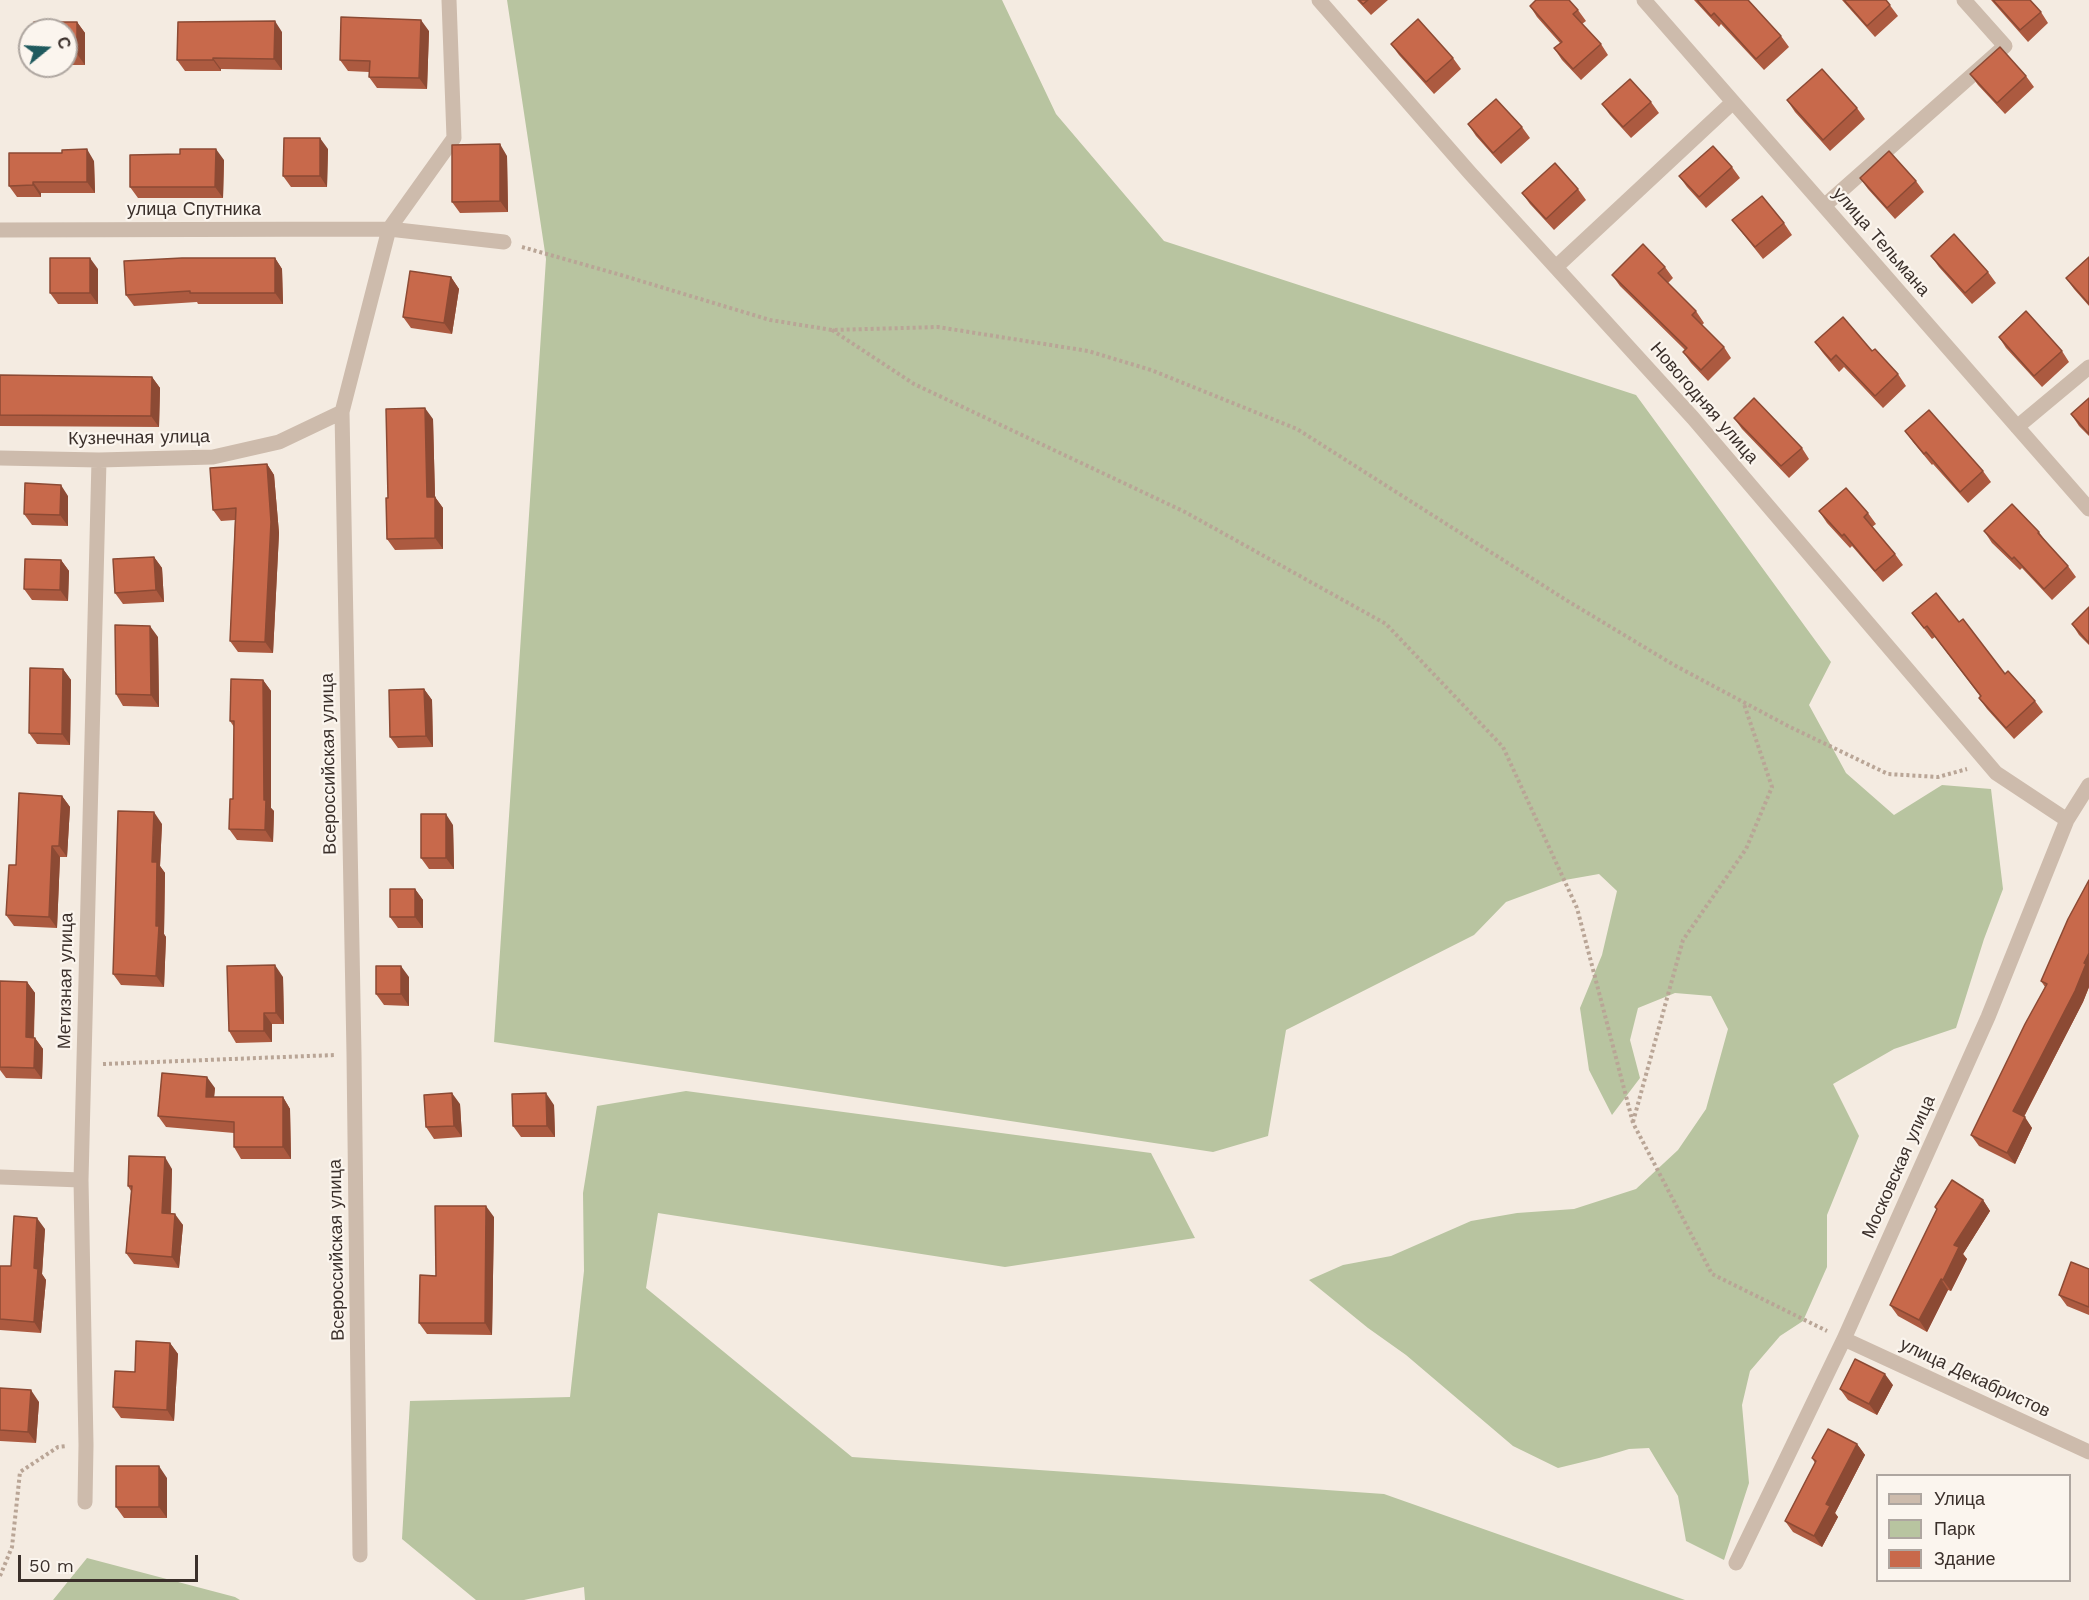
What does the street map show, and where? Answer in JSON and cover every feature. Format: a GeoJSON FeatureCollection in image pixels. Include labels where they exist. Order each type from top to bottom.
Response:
{"type":"FeatureCollection","features":[{"type":"Feature","properties":{"kind":"street","name":"Всероссийская улица"},"geometry":{"type":"LineString","coordinates":[[360,1555],[354,1054],[342,412],[389,229],[454,138],[449,0]]}},
{"type":"Feature","properties":{"kind":"street","name":"Новогодняя улица"},"geometry":{"type":"LineString","coordinates":[[1319,0],[1470,173],[1693,418],[1996,773],[2067,820]]}},
{"type":"Feature","properties":{"kind":"street","name":"улица Тельмана"},"geometry":{"type":"LineString","coordinates":[[1644,0],[2089,509]]}},
{"type":"Feature","properties":{"kind":"street"},"geometry":{"type":"LineString","coordinates":[[1824,206],[2005,46],[1964,0]]}},
{"type":"Feature","properties":{"kind":"street"},"geometry":{"type":"LineString","coordinates":[[1556,267],[1733,102]]}},
{"type":"Feature","properties":{"kind":"street","name":"улица Спутника"},"geometry":{"type":"LineString","coordinates":[[0,230],[389,229],[504,242]]}},
{"type":"Feature","properties":{"kind":"street"},"geometry":{"type":"LineString","coordinates":[[2017,428],[2089,367]]}},
{"type":"Feature","properties":{"kind":"street","name":"Кузнечная улица"},"geometry":{"type":"LineString","coordinates":[[0,458],[99,460],[213,457],[279,442],[342,412]]}},
{"type":"Feature","properties":{"kind":"street","name":"Метизная улица"},"geometry":{"type":"LineString","coordinates":[[85,1502],[81,1180],[99,460]]}},
{"type":"Feature","properties":{"kind":"street","name":"Московская улица"},"geometry":{"type":"LineString","coordinates":[[1736,1563],[1844,1339],[1988,1017],[2067,820],[2089,784]]}},
{"type":"Feature","properties":{"kind":"street"},"geometry":{"type":"LineString","coordinates":[[0,1177],[81,1180]]}},
{"type":"Feature","properties":{"kind":"street","name":"улица Декабристов"},"geometry":{"type":"LineString","coordinates":[[1844,1339],[2088,1448]]}},
{"type":"Feature","properties":{"kind":"path"},"geometry":{"type":"LineString","coordinates":[[504,242],[770,320],[832,330],[938,327],[1088,351],[1151,370],[1297,429],[1566,600],[1674,665],[1788,726],[1888,774],[1938,777],[1988,764]]}},
{"type":"Feature","properties":{"kind":"path"},"geometry":{"type":"LineString","coordinates":[[832,330],[914,384],[1185,512],[1386,624],[1503,747],[1577,908],[1633,1123],[1712,1274],[1844,1339]]}},
{"type":"Feature","properties":{"kind":"path"},"geometry":{"type":"LineString","coordinates":[[1633,1123],[1683,940],[1746,849],[1772,787],[1744,703]]}},
{"type":"Feature","properties":{"kind":"path"},"geometry":{"type":"LineString","coordinates":[[84,1065],[354,1054]]}},
{"type":"Feature","properties":{"kind":"path"},"geometry":{"type":"LineString","coordinates":[[0,1576],[12,1547],[20,1472],[58,1447],[86,1444]]}},
{"type":"Feature","properties":{"kind":"green space"},"geometry":{"type":"Polygon","coordinates":[[[507,0],[1002,0],[1056,114],[1164,241],[1636,395],[1831,662],[1809,705],[1846,773],[1894,815],[1942,785],[1991,789],[2003,889],[1984,939],[1956,1028],[1894,1049],[1833,1084],[1859,1136],[1827,1215],[1827,1267],[1803,1321],[1780,1336],[1750,1371],[1742,1405],[1749,1483],[1724,1560],[1686,1541],[1678,1496],[1649,1448],[1629,1449],[1558,1468],[1513,1446],[1406,1355],[1368,1328],[1309,1280],[1343,1265],[1391,1256],[1471,1221],[1517,1213],[1574,1209],[1636,1189],[1678,1150],[1706,1109],[1728,1029],[1711,996],[1675,993],[1638,1008],[1630,1040],[1640,1078],[1612,1115],[1589,1070],[1580,1008],[1602,955],[1617,891],[1599,874],[1565,880],[1506,902],[1474,935],[1286,1030],[1268,1136],[1213,1152],[494,1042],[546,259],[507,0]]]}},
{"type":"Feature","properties":{"kind":"green space"},"geometry":{"type":"Polygon","coordinates":[[[686,1091],[1151,1153],[1195,1238],[1005,1267],[658,1213],[646,1288],[852,1457],[1384,1494],[1685,1600],[585,1600],[584,1587],[524,1600],[476,1600],[402,1539],[410,1401],[570,1397],[584,1271],[583,1193],[597,1106],[686,1091]]]}},
{"type":"Feature","properties":{"kind":"green space"},"geometry":{"type":"Polygon","coordinates":[[[87,1558],[235,1597],[240,1600],[53,1600],[87,1558]]]}},
{"type":"Feature","properties":{"kind":"building"},"geometry":{"type":"Polygon","coordinates":[[[1536,0],[1569,0],[1578,10],[1573,14],[1601,44],[1573,69],[1554,48],[1562,42],[1530,6],[1536,0]]]}},
{"type":"Feature","properties":{"kind":"building"},"geometry":{"type":"Polygon","coordinates":[[[1697,0],[1748,0],[1781,36],[1756,59],[1714,13],[1711,16],[1697,0]]]}},
{"type":"Feature","properties":{"kind":"building"},"geometry":{"type":"Polygon","coordinates":[[[1844,0],[1886,0],[1890,5],[1867,26],[1844,0]]]}},
{"type":"Feature","properties":{"kind":"building"},"geometry":{"type":"Polygon","coordinates":[[[1993,0],[2030,0],[2041,12],[2020,30],[1993,0]]]}},
{"type":"Feature","properties":{"kind":"building"},"geometry":{"type":"Polygon","coordinates":[[[341,17],[421,20],[419,78],[369,77],[370,61],[340,60],[341,17]]]}},
{"type":"Feature","properties":{"kind":"building"},"geometry":{"type":"Polygon","coordinates":[[[1418,19],[1453,58],[1426,82],[1391,44],[1418,19]]]}},
{"type":"Feature","properties":{"kind":"building"},"geometry":{"type":"Polygon","coordinates":[[[275,21],[274,59],[177,60],[178,22],[275,21]]]}},
{"type":"Feature","properties":{"kind":"building"},"geometry":{"type":"Polygon","coordinates":[[[2000,47],[2026,76],[1997,103],[1970,74],[2000,47]]]}},
{"type":"Feature","properties":{"kind":"building"},"geometry":{"type":"Polygon","coordinates":[[[1822,69],[1857,108],[1823,140],[1787,100],[1822,69]]]}},
{"type":"Feature","properties":{"kind":"building"},"geometry":{"type":"Polygon","coordinates":[[[1630,79],[1651,102],[1623,127],[1602,104],[1630,79]]]}},
{"type":"Feature","properties":{"kind":"building"},"geometry":{"type":"Polygon","coordinates":[[[1496,99],[1522,127],[1493,153],[1468,124],[1496,99]]]}},
{"type":"Feature","properties":{"kind":"building"},"geometry":{"type":"Polygon","coordinates":[[[284,138],[320,138],[320,176],[283,176],[284,138]]]}},
{"type":"Feature","properties":{"kind":"building"},"geometry":{"type":"Polygon","coordinates":[[[500,144],[500,201],[452,202],[452,145],[500,144]]]}},
{"type":"Feature","properties":{"kind":"building"},"geometry":{"type":"Polygon","coordinates":[[[1713,146],[1732,167],[1699,197],[1679,176],[1713,146]]]}},
{"type":"Feature","properties":{"kind":"building"},"geometry":{"type":"Polygon","coordinates":[[[87,149],[87,182],[33,182],[33,185],[9,186],[9,153],[62,153],[62,150],[87,149]]]}},
{"type":"Feature","properties":{"kind":"building"},"geometry":{"type":"Polygon","coordinates":[[[180,149],[216,149],[215,187],[130,187],[130,155],[180,154],[180,149]]]}},
{"type":"Feature","properties":{"kind":"building"},"geometry":{"type":"Polygon","coordinates":[[[1889,151],[1916,181],[1887,208],[1860,178],[1889,151]]]}},
{"type":"Feature","properties":{"kind":"building"},"geometry":{"type":"Polygon","coordinates":[[[1555,163],[1578,189],[1546,219],[1522,193],[1555,163]]]}},
{"type":"Feature","properties":{"kind":"building"},"geometry":{"type":"Polygon","coordinates":[[[1762,196],[1784,223],[1755,247],[1732,220],[1762,196]]]}},
{"type":"Feature","properties":{"kind":"building"},"geometry":{"type":"Polygon","coordinates":[[[1954,234],[1988,272],[1965,293],[1931,256],[1954,234]]]}},
{"type":"Feature","properties":{"kind":"building"},"geometry":{"type":"Polygon","coordinates":[[[1643,244],[1665,267],[1658,273],[1696,311],[1692,315],[1724,347],[1701,370],[1683,352],[1687,348],[1612,275],[1643,244]]]}},
{"type":"Feature","properties":{"kind":"building"},"geometry":{"type":"Polygon","coordinates":[[[2089,257],[2089,304],[2066,278],[2089,257]]]}},
{"type":"Feature","properties":{"kind":"building"},"geometry":{"type":"Polygon","coordinates":[[[50,258],[90,258],[90,293],[50,293],[50,258]]]}},
{"type":"Feature","properties":{"kind":"building"},"geometry":{"type":"Polygon","coordinates":[[[182,258],[275,258],[275,293],[190,293],[190,291],[126,295],[124,261],[182,258]]]}},
{"type":"Feature","properties":{"kind":"building"},"geometry":{"type":"Polygon","coordinates":[[[410,271],[451,277],[444,323],[403,317],[410,271]]]}},
{"type":"Feature","properties":{"kind":"building"},"geometry":{"type":"Polygon","coordinates":[[[2026,311],[2062,351],[2034,376],[1999,337],[2026,311]]]}},
{"type":"Feature","properties":{"kind":"building"},"geometry":{"type":"Polygon","coordinates":[[[1843,317],[1872,351],[1875,349],[1898,374],[1875,396],[1836,355],[1831,360],[1815,342],[1843,317]]]}},
{"type":"Feature","properties":{"kind":"building"},"geometry":{"type":"Polygon","coordinates":[[[0,375],[152,377],[151,416],[0,415],[0,375]]]}},
{"type":"Feature","properties":{"kind":"building"},"geometry":{"type":"Polygon","coordinates":[[[1754,398],[1802,448],[1781,466],[1734,418],[1754,398]]]}},
{"type":"Feature","properties":{"kind":"building"},"geometry":{"type":"Polygon","coordinates":[[[2089,398],[2089,434],[2071,414],[2089,398]]]}},
{"type":"Feature","properties":{"kind":"building"},"geometry":{"type":"Polygon","coordinates":[[[425,408],[427,497],[435,497],[435,538],[387,539],[386,409],[425,408]]]}},
{"type":"Feature","properties":{"kind":"building"},"geometry":{"type":"Polygon","coordinates":[[[1929,410],[1983,471],[1960,492],[1905,431],[1929,410]]]}},
{"type":"Feature","properties":{"kind":"building"},"geometry":{"type":"Polygon","coordinates":[[[267,464],[271,522],[265,642],[230,641],[236,508],[213,510],[210,468],[267,464]]]}},
{"type":"Feature","properties":{"kind":"building"},"geometry":{"type":"Polygon","coordinates":[[[25,483],[61,485],[60,515],[24,514],[25,483]]]}},
{"type":"Feature","properties":{"kind":"building"},"geometry":{"type":"Polygon","coordinates":[[[1846,488],[1868,513],[1864,517],[1895,554],[1875,571],[1844,534],[1842,536],[1819,511],[1846,488]]]}},
{"type":"Feature","properties":{"kind":"building"},"geometry":{"type":"Polygon","coordinates":[[[2012,504],[2068,566],[2044,589],[2014,557],[2012,559],[1984,531],[2012,504]]]}},
{"type":"Feature","properties":{"kind":"building"},"geometry":{"type":"Polygon","coordinates":[[[154,557],[156,590],[115,593],[113,559],[154,557]]]}},
{"type":"Feature","properties":{"kind":"building"},"geometry":{"type":"Polygon","coordinates":[[[25,559],[61,560],[60,590],[24,589],[25,559]]]}},
{"type":"Feature","properties":{"kind":"building"},"geometry":{"type":"Polygon","coordinates":[[[1936,593],[1959,622],[1963,619],[2005,674],[2008,671],[2035,701],[2006,728],[1979,698],[1981,696],[1927,626],[1924,628],[1912,613],[1936,593]]]}},
{"type":"Feature","properties":{"kind":"building"},"geometry":{"type":"Polygon","coordinates":[[[2089,607],[2089,643],[2072,624],[2089,607]]]}},
{"type":"Feature","properties":{"kind":"building"},"geometry":{"type":"Polygon","coordinates":[[[115,625],[150,626],[151,695],[116,694],[115,625]]]}},
{"type":"Feature","properties":{"kind":"building"},"geometry":{"type":"Polygon","coordinates":[[[30,668],[63,669],[62,734],[29,733],[30,668]]]}},
{"type":"Feature","properties":{"kind":"building"},"geometry":{"type":"Polygon","coordinates":[[[231,679],[263,680],[265,830],[229,829],[230,799],[233,799],[234,721],[230,721],[231,679]]]}},
{"type":"Feature","properties":{"kind":"building"},"geometry":{"type":"Polygon","coordinates":[[[424,689],[426,736],[390,737],[389,690],[424,689]]]}},
{"type":"Feature","properties":{"kind":"building"},"geometry":{"type":"Polygon","coordinates":[[[19,793],[62,796],[59,846],[52,846],[49,917],[6,915],[9,865],[16,865],[19,793]]]}},
{"type":"Feature","properties":{"kind":"building"},"geometry":{"type":"Polygon","coordinates":[[[118,811],[154,812],[152,862],[157,862],[156,926],[159,926],[156,976],[113,974],[118,811]]]}},
{"type":"Feature","properties":{"kind":"building"},"geometry":{"type":"Polygon","coordinates":[[[421,814],[446,814],[446,858],[421,858],[421,814]]]}},
{"type":"Feature","properties":{"kind":"building"},"geometry":{"type":"Polygon","coordinates":[[[2089,880],[2089,953],[2084,963],[2086,964],[2075,991],[2013,1111],[2025,1117],[2007,1153],[1971,1135],[2047,984],[2041,981],[2068,919],[2089,880]]]}},
{"type":"Feature","properties":{"kind":"building"},"geometry":{"type":"Polygon","coordinates":[[[390,889],[415,889],[415,917],[390,917],[390,889]]]}},
{"type":"Feature","properties":{"kind":"building"},"geometry":{"type":"Polygon","coordinates":[[[275,965],[276,1013],[264,1013],[264,1031],[229,1031],[227,966],[275,965]]]}},
{"type":"Feature","properties":{"kind":"building"},"geometry":{"type":"Polygon","coordinates":[[[376,966],[401,966],[401,994],[376,994],[376,966]]]}},
{"type":"Feature","properties":{"kind":"building"},"geometry":{"type":"Polygon","coordinates":[[[0,981],[27,982],[26,1037],[35,1038],[34,1068],[0,1067],[0,981]]]}},
{"type":"Feature","properties":{"kind":"building"},"geometry":{"type":"Polygon","coordinates":[[[162,1073],[207,1077],[206,1097],[283,1097],[283,1147],[234,1147],[234,1122],[158,1116],[162,1073]]]}},
{"type":"Feature","properties":{"kind":"building"},"geometry":{"type":"Polygon","coordinates":[[[452,1093],[454,1126],[426,1127],[424,1095],[452,1093]]]}},
{"type":"Feature","properties":{"kind":"building"},"geometry":{"type":"Polygon","coordinates":[[[546,1093],[547,1126],[513,1126],[512,1094],[546,1093]]]}},
{"type":"Feature","properties":{"kind":"building"},"geometry":{"type":"Polygon","coordinates":[[[129,1156],[165,1157],[162,1213],[175,1214],[172,1257],[126,1253],[132,1186],[128,1186],[129,1156]]]}},
{"type":"Feature","properties":{"kind":"building"},"geometry":{"type":"Polygon","coordinates":[[[1952,1180],[1983,1200],[1954,1245],[1959,1247],[1943,1280],[1941,1279],[1919,1320],[1890,1305],[1937,1209],[1935,1207],[1952,1180]]]}},
{"type":"Feature","properties":{"kind":"building"},"geometry":{"type":"Polygon","coordinates":[[[435,1206],[486,1206],[485,1323],[419,1323],[420,1275],[436,1276],[435,1206]]]}},
{"type":"Feature","properties":{"kind":"building"},"geometry":{"type":"Polygon","coordinates":[[[14,1216],[37,1218],[34,1268],[38,1269],[34,1322],[0,1319],[0,1266],[11,1266],[14,1216]]]}},
{"type":"Feature","properties":{"kind":"building"},"geometry":{"type":"Polygon","coordinates":[[[2071,1262],[2089,1269],[2089,1307],[2059,1295],[2071,1262]]]}},
{"type":"Feature","properties":{"kind":"building"},"geometry":{"type":"Polygon","coordinates":[[[136,1341],[170,1343],[167,1410],[113,1407],[115,1371],[135,1372],[136,1341]]]}},
{"type":"Feature","properties":{"kind":"building"},"geometry":{"type":"Polygon","coordinates":[[[1855,1359],[1885,1374],[1869,1404],[1840,1389],[1855,1359]]]}},
{"type":"Feature","properties":{"kind":"building"},"geometry":{"type":"Polygon","coordinates":[[[0,1388],[31,1390],[28,1432],[0,1430],[0,1388]]]}},
{"type":"Feature","properties":{"kind":"building"},"geometry":{"type":"Polygon","coordinates":[[[1828,1429],[1857,1444],[1826,1504],[1830,1506],[1814,1536],[1785,1521],[1816,1461],[1812,1458],[1828,1429]]]}},
{"type":"Feature","properties":{"kind":"building"},"geometry":{"type":"Polygon","coordinates":[[[116,1466],[159,1466],[159,1507],[116,1507],[116,1466]]]}}]}
